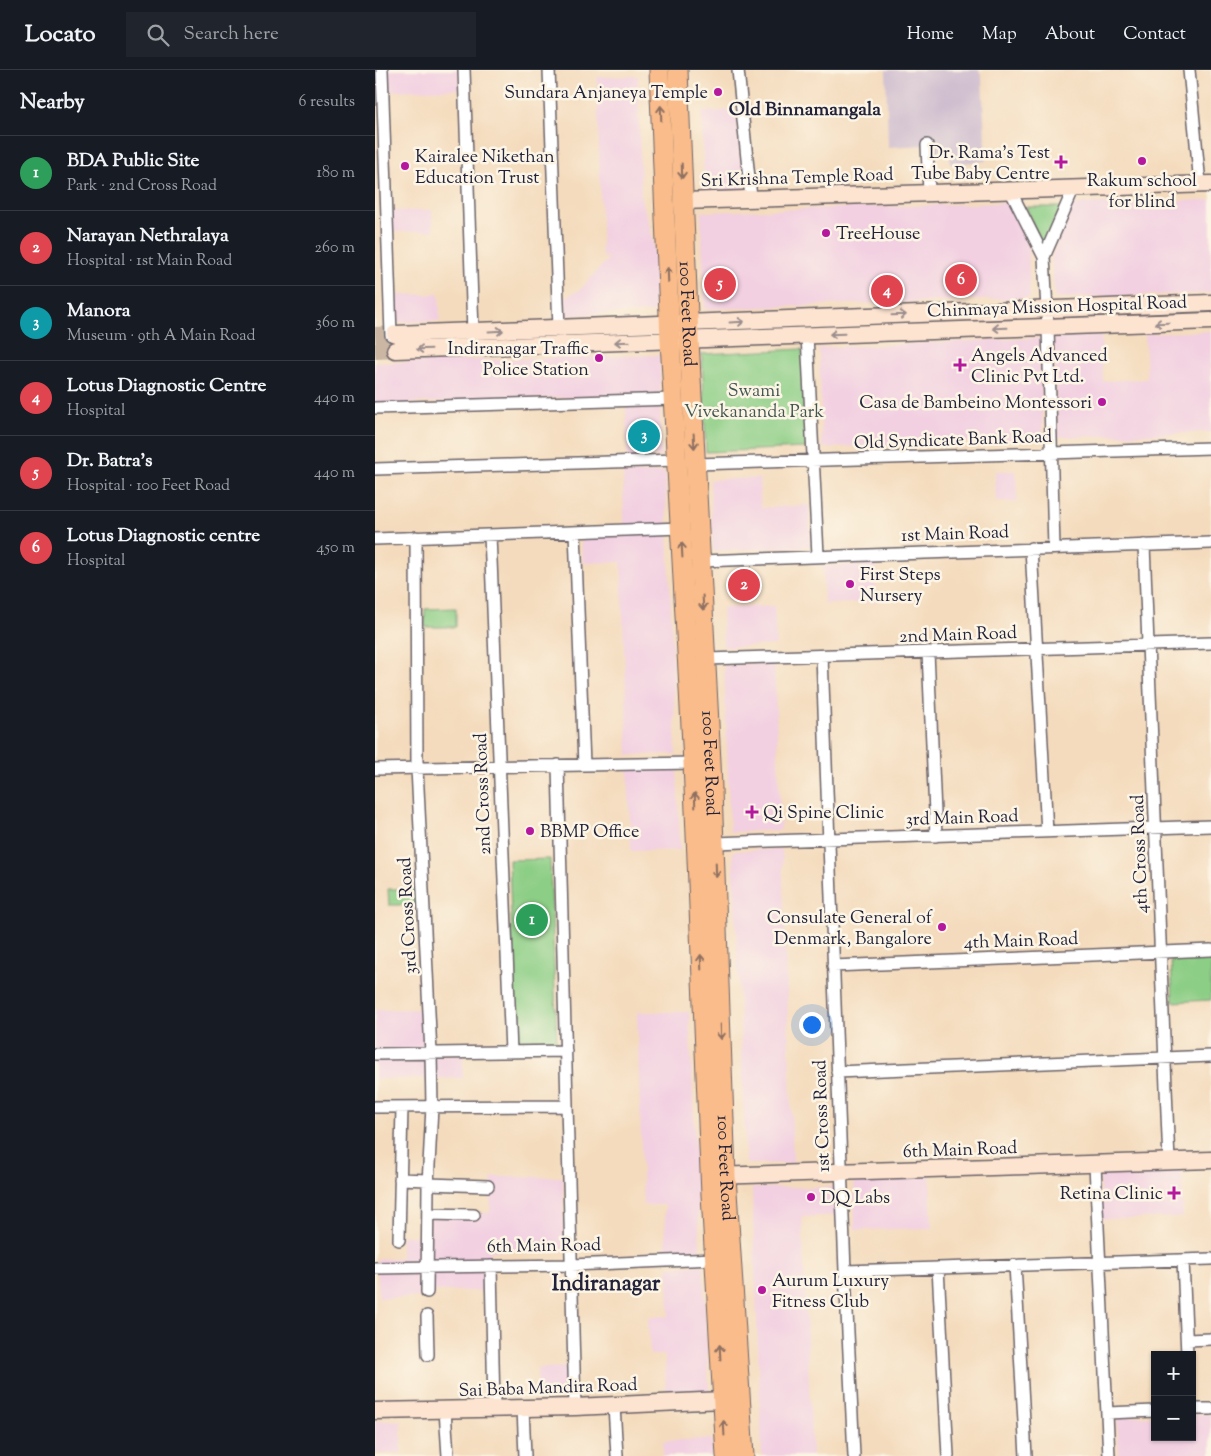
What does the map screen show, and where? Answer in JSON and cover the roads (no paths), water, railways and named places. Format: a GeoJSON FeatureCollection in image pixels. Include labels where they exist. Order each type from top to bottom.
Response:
{"type":"FeatureCollection","features":[{"type":"Feature","properties":{"kind":"main road","name":"100 Feet Road"},"geometry":{"type":"LineString","coordinates":[[659,70],[687,462],[681,528],[718,1176],[744,1456]]}},
{"type":"Feature","properties":{"kind":"main road","name":"100 Feet Road"},"geometry":{"type":"LineString","coordinates":[[678,70],[683,200],[679,332],[673,399],[687,462],[701,561],[707,659],[715,843],[718,1176],[714,1259],[726,1456]]}},
{"type":"Feature","properties":{"kind":"main road","name":"Sri Krishna Temple Road"},"geometry":{"type":"LineString","coordinates":[[683,200],[1206,184]]}},
{"type":"Feature","properties":{"kind":"main road","name":"Chinmaya Mission Hospital Road"},"geometry":{"type":"LineString","coordinates":[[393,342],[679,332],[1047,309],[1211,303]]}},
{"type":"Feature","properties":{"kind":"main road","name":"Chinmaya Mission Hospital Road"},"geometry":{"type":"LineString","coordinates":[[393,342],[473,332],[559,328],[807,335],[1211,321]]}},
{"type":"Feature","properties":{"kind":"main road","name":"6th Main Road"},"geometry":{"type":"LineString","coordinates":[[718,1176],[1211,1160]]}},
{"type":"Feature","properties":{"kind":"main road","name":"Sai Baba Mandira Road"},"geometry":{"type":"LineString","coordinates":[[375,1411],[614,1406],[723,1400]]}},
{"type":"Feature","properties":{"kind":"street"},"geometry":{"type":"LineString","coordinates":[[381,70],[393,342]]}},
{"type":"Feature","properties":{"kind":"street"},"geometry":{"type":"LineString","coordinates":[[464,70],[473,332]]}},
{"type":"Feature","properties":{"kind":"street"},"geometry":{"type":"LineString","coordinates":[[549,70],[559,328]]}},
{"type":"Feature","properties":{"kind":"street"},"geometry":{"type":"LineString","coordinates":[[738,70],[751,198]]}},
{"type":"Feature","properties":{"kind":"street"},"geometry":{"type":"LineString","coordinates":[[1189,70],[1206,184]]}},
{"type":"Feature","properties":{"kind":"street"},"geometry":{"type":"LineString","coordinates":[[927,146],[929,192]]}},
{"type":"Feature","properties":{"kind":"street"},"geometry":{"type":"LineString","coordinates":[[1044,257],[1074,188]]}},
{"type":"Feature","properties":{"kind":"street"},"geometry":{"type":"LineString","coordinates":[[1010,190],[1044,257],[1048,327],[1054,548]]}},
{"type":"Feature","properties":{"kind":"street"},"geometry":{"type":"LineString","coordinates":[[807,335],[818,555]]}},
{"type":"Feature","properties":{"kind":"street"},"geometry":{"type":"LineString","coordinates":[[375,408],[673,399]]}},
{"type":"Feature","properties":{"kind":"street","name":"Old Syndicate Bank Road"},"geometry":{"type":"LineString","coordinates":[[375,470],[687,462],[813,461],[1211,448]]}},
{"type":"Feature","properties":{"kind":"street"},"geometry":{"type":"LineString","coordinates":[[375,539],[681,528]]}},
{"type":"Feature","properties":{"kind":"street"},"geometry":{"type":"LineString","coordinates":[[575,532],[584,765]]}},
{"type":"Feature","properties":{"kind":"street","name":"2nd Cross Road"},"geometry":{"type":"LineString","coordinates":[[490,535],[511,1052]]}},
{"type":"Feature","properties":{"kind":"street","name":"3rd Cross Road"},"geometry":{"type":"LineString","coordinates":[[416,537],[417,768],[432,1107],[428,1182],[427,1292]]}},
{"type":"Feature","properties":{"kind":"street","name":"1st Main Road"},"geometry":{"type":"LineString","coordinates":[[701,561],[818,555],[1211,543]]}},
{"type":"Feature","properties":{"kind":"street","name":"4th Cross Road"},"geometry":{"type":"LineString","coordinates":[[1144,545],[1169,1162]]}},
{"type":"Feature","properties":{"kind":"street"},"geometry":{"type":"LineString","coordinates":[[1031,548],[1047,832]]}},
{"type":"Feature","properties":{"kind":"street","name":"2nd Main Road"},"geometry":{"type":"LineString","coordinates":[[707,659],[1211,643]]}},
{"type":"Feature","properties":{"kind":"street"},"geometry":{"type":"LineString","coordinates":[[928,652],[936,836]]}},
{"type":"Feature","properties":{"kind":"street","name":"1st Cross Road"},"geometry":{"type":"LineString","coordinates":[[822,656],[837,1072],[854,1456]]}},
{"type":"Feature","properties":{"kind":"street"},"geometry":{"type":"LineString","coordinates":[[375,769],[693,763]]}},
{"type":"Feature","properties":{"kind":"street"},"geometry":{"type":"LineString","coordinates":[[558,765],[575,1407]]}},
{"type":"Feature","properties":{"kind":"street","name":"3rd Main Road"},"geometry":{"type":"LineString","coordinates":[[715,843],[1211,826]]}},
{"type":"Feature","properties":{"kind":"street","name":"4th Main Road"},"geometry":{"type":"LineString","coordinates":[[833,966],[1211,950]]}},
{"type":"Feature","properties":{"kind":"street"},"geometry":{"type":"LineString","coordinates":[[375,1054],[565,1051]]}},
{"type":"Feature","properties":{"kind":"street"},"geometry":{"type":"LineString","coordinates":[[837,1072],[1211,1056]]}},
{"type":"Feature","properties":{"kind":"street"},"geometry":{"type":"LineString","coordinates":[[375,1107],[567,1106]]}},
{"type":"Feature","properties":{"kind":"street"},"geometry":{"type":"LineString","coordinates":[[399,1240],[402,1107]]}},
{"type":"Feature","properties":{"kind":"street"},"geometry":{"type":"LineString","coordinates":[[1095,1165],[1109,1456]]}},
{"type":"Feature","properties":{"kind":"street"},"geometry":{"type":"LineString","coordinates":[[400,1179],[488,1186]]}},
{"type":"Feature","properties":{"kind":"street"},"geometry":{"type":"LineString","coordinates":[[428,1214],[474,1215]]}},
{"type":"Feature","properties":{"kind":"street","name":"6th Main Road"},"geometry":{"type":"LineString","coordinates":[[375,1268],[571,1265],[714,1259]]}},
{"type":"Feature","properties":{"kind":"street"},"geometry":{"type":"LineString","coordinates":[[845,1271],[1211,1259]]}},
{"type":"Feature","properties":{"kind":"street"},"geometry":{"type":"LineString","coordinates":[[1183,1260],[1187,1351]]}},
{"type":"Feature","properties":{"kind":"street"},"geometry":{"type":"LineString","coordinates":[[1015,1265],[1026,1456]]}},
{"type":"Feature","properties":{"kind":"street"},"geometry":{"type":"LineString","coordinates":[[491,1266],[494,1408]]}},
{"type":"Feature","properties":{"kind":"street"},"geometry":{"type":"LineString","coordinates":[[938,1268],[948,1456]]}},
{"type":"Feature","properties":{"kind":"street"},"geometry":{"type":"LineString","coordinates":[[427,1316],[428,1355]]}},
{"type":"Feature","properties":{"kind":"street"},"geometry":{"type":"LineString","coordinates":[[1187,1340],[1211,1339]]}},
{"type":"Feature","properties":{"kind":"street"},"geometry":{"type":"LineString","coordinates":[[614,1406],[617,1456]]}},
{"type":"Feature","properties":{"kind":"street"},"geometry":{"type":"LineString","coordinates":[[523,1408],[525,1456]]}},
{"type":"Feature","properties":{"kind":"street"},"geometry":{"type":"LineString","coordinates":[[1196,1410],[1211,1409]]}},
{"type":"Feature","properties":{"kind":"street"},"geometry":{"type":"LineString","coordinates":[[445,1410],[448,1456]]}},
{"type":"Feature","properties":{"kind":"street"},"geometry":{"type":"LineString","coordinates":[[1107,1413],[1151,1411]]}},
{"type":"Feature","properties":{"kind":"tunnel"},"geometry":{"type":"LineString","coordinates":[[375,335],[395,334]]}},
{"type":"Feature","properties":{"kind":"tunnel"},"geometry":{"type":"LineString","coordinates":[[375,351],[395,350]]}},
{"type":"Feature","properties":{"kind":"place","name":"Sundara Anjaneya Temple"},"geometry":{"type":"Point","coordinates":[718,92]}},
{"type":"Feature","properties":{"kind":"place","name":"Rakum school for blind"},"geometry":{"type":"Point","coordinates":[1142,161]}},
{"type":"Feature","properties":{"kind":"place","name":"Dr. Rama's Test Tube Baby Centre"},"geometry":{"type":"Point","coordinates":[1061,162]}},
{"type":"Feature","properties":{"kind":"place","name":"Kairalee Nikethan Education Trust"},"geometry":{"type":"Point","coordinates":[405,166]}},
{"type":"Feature","properties":{"kind":"place","name":"TreeHouse"},"geometry":{"type":"Point","coordinates":[826,233]}},
{"type":"Feature","properties":{"kind":"place","name":"Lotus Diagnostic centre"},"geometry":{"type":"Point","coordinates":[961,280]}},
{"type":"Feature","properties":{"kind":"place","name":"Dr. Batra's"},"geometry":{"type":"Point","coordinates":[720,284]}},
{"type":"Feature","properties":{"kind":"place","name":"Lotus Diagnostic Centre"},"geometry":{"type":"Point","coordinates":[887,291]}},
{"type":"Feature","properties":{"kind":"place","name":"Indiranagar Traffic Police Station"},"geometry":{"type":"Point","coordinates":[599,358]}},
{"type":"Feature","properties":{"kind":"place","name":"Angels Advanced Clinic Pvt Ltd."},"geometry":{"type":"Point","coordinates":[960,365]}},
{"type":"Feature","properties":{"kind":"place","name":"Casa de Bambeino Montessori"},"geometry":{"type":"Point","coordinates":[1102,402]}},
{"type":"Feature","properties":{"kind":"place","name":"Manora"},"geometry":{"type":"Point","coordinates":[644,436]}},
{"type":"Feature","properties":{"kind":"place","name":"First Steps Nursery"},"geometry":{"type":"Point","coordinates":[850,584]}},
{"type":"Feature","properties":{"kind":"place","name":"Narayan Nethralaya"},"geometry":{"type":"Point","coordinates":[744,585]}},
{"type":"Feature","properties":{"kind":"place","name":"Qi Spine Clinic"},"geometry":{"type":"Point","coordinates":[752,812]}},
{"type":"Feature","properties":{"kind":"place","name":"BBMP Office"},"geometry":{"type":"Point","coordinates":[530,831]}},
{"type":"Feature","properties":{"kind":"place","name":"BDA Public Site"},"geometry":{"type":"Point","coordinates":[532,920]}},
{"type":"Feature","properties":{"kind":"place","name":"Consulate General of Denmark, Bangalore"},"geometry":{"type":"Point","coordinates":[942,927]}},
{"type":"Feature","properties":{"kind":"place","name":"Retina Clinic"},"geometry":{"type":"Point","coordinates":[1174,1193]}},
{"type":"Feature","properties":{"kind":"place","name":"DQ Labs"},"geometry":{"type":"Point","coordinates":[811,1197]}},
{"type":"Feature","properties":{"kind":"place","name":"Aurum Luxury Fitness Club"},"geometry":{"type":"Point","coordinates":[762,1290]}},
{"type":"Feature","properties":{"kind":"district","name":"Old Binnamangala"},"geometry":{"type":"Point","coordinates":[805,108]}},
{"type":"Feature","properties":{"kind":"district","name":"Indiranagar"},"geometry":{"type":"Point","coordinates":[606,1282]}},
{"type":"Feature","properties":{"kind":"park label","name":"Swami Vivekananda Park"},"geometry":{"type":"Point","coordinates":[754,400]}}]}
